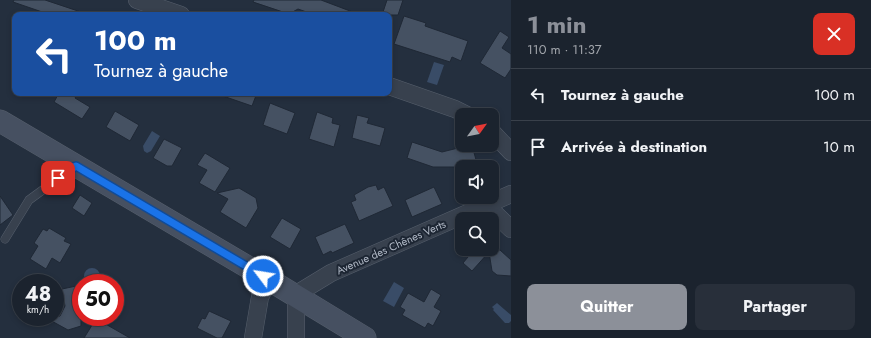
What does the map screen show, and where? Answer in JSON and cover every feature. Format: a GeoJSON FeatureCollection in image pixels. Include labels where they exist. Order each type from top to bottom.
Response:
{"type":"FeatureCollection","features":[{"type":"Feature","properties":{"kind":"main road"},"geometry":{"type":"LineString","coordinates":[[0,121],[365,338]]}},
{"type":"Feature","properties":{"kind":"street"},"geometry":{"type":"LineString","coordinates":[[137,0],[172,12]]}},
{"type":"Feature","properties":{"kind":"street"},"geometry":{"type":"LineString","coordinates":[[392,87],[455,108]]}},
{"type":"Feature","properties":{"kind":"street"},"geometry":{"type":"LineString","coordinates":[[499,139],[511,152]]}},
{"type":"Feature","properties":{"kind":"street","name":"Avenue des Chênes Verts"},"geometry":{"type":"LineString","coordinates":[[296,297],[302,290],[331,273],[511,194]]}},
{"type":"Feature","properties":{"kind":"street"},"geometry":{"type":"LineString","coordinates":[[486,205],[511,229]]}},
{"type":"Feature","properties":{"kind":"street"},"geometry":{"type":"LineString","coordinates":[[253,338],[260,297],[269,280]]}},
{"type":"Feature","properties":{"kind":"street"},"geometry":{"type":"LineString","coordinates":[[296,297],[296,338]]}},
{"type":"Feature","properties":{"kind":"lane"},"geometry":{"type":"LineString","coordinates":[[5,239],[29,200],[76,166]]}},
{"type":"Feature","properties":{"kind":"water"},"geometry":{"type":"Polygon","coordinates":[[[434,62],[444,65],[437,85],[427,82],[434,62]]]}},
{"type":"Feature","properties":{"kind":"water"},"geometry":{"type":"Polygon","coordinates":[[[152,131],[160,136],[151,151],[147,153],[144,151],[143,146],[152,131]]]}},
{"type":"Feature","properties":{"kind":"water"},"geometry":{"type":"Polygon","coordinates":[[[92,268],[99,274],[85,274],[92,268]]]}},
{"type":"Feature","properties":{"kind":"water"},"geometry":{"type":"Polygon","coordinates":[[[394,282],[404,288],[394,307],[383,301],[394,282]]]}},
{"type":"Feature","properties":{"kind":"water"},"geometry":{"type":"Polygon","coordinates":[[[497,303],[511,315],[511,321],[509,323],[505,323],[493,310],[494,309],[492,307],[497,303]]]}},
{"type":"Feature","properties":{"kind":"building"},"geometry":{"type":"Polygon","coordinates":[[[14,0],[45,0],[81,12],[42,12],[13,2],[14,0]]]}},
{"type":"Feature","properties":{"kind":"building"},"geometry":{"type":"Polygon","coordinates":[[[254,0],[321,0],[353,12],[306,12],[298,9],[293,12],[283,12],[253,2],[254,0]]]}},
{"type":"Feature","properties":{"kind":"building"},"geometry":{"type":"Polygon","coordinates":[[[387,0],[403,0],[398,15],[392,15],[392,12],[383,12],[387,0]]]}},
{"type":"Feature","properties":{"kind":"building"},"geometry":{"type":"Polygon","coordinates":[[[404,16],[426,23],[425,26],[468,41],[461,61],[452,57],[450,62],[394,44],[404,16]]]}},
{"type":"Feature","properties":{"kind":"building"},"geometry":{"type":"Polygon","coordinates":[[[500,31],[509,37],[502,48],[511,54],[511,69],[505,78],[480,63],[500,31]]]}},
{"type":"Feature","properties":{"kind":"building"},"geometry":{"type":"Polygon","coordinates":[[[57,96],[76,96],[75,98],[90,107],[82,119],[54,102],[57,96]]]}},
{"type":"Feature","properties":{"kind":"building"},"geometry":{"type":"Polygon","coordinates":[[[223,96],[256,96],[252,106],[223,96]]]}},
{"type":"Feature","properties":{"kind":"building"},"geometry":{"type":"Polygon","coordinates":[[[270,103],[295,113],[287,134],[263,125],[270,103]]]}},
{"type":"Feature","properties":{"kind":"building"},"geometry":{"type":"Polygon","coordinates":[[[115,111],[139,125],[130,141],[106,127],[115,111]]]}},
{"type":"Feature","properties":{"kind":"building"},"geometry":{"type":"Polygon","coordinates":[[[317,112],[333,118],[332,123],[340,125],[334,147],[309,139],[317,112]]]}},
{"type":"Feature","properties":{"kind":"building"},"geometry":{"type":"Polygon","coordinates":[[[357,115],[369,118],[367,123],[385,128],[380,146],[352,138],[357,115]]]}},
{"type":"Feature","properties":{"kind":"building"},"geometry":{"type":"Polygon","coordinates":[[[164,139],[182,148],[172,166],[167,166],[153,158],[164,139]]]}},
{"type":"Feature","properties":{"kind":"building"},"geometry":{"type":"Polygon","coordinates":[[[412,142],[442,152],[455,149],[455,152],[474,152],[476,160],[455,160],[455,167],[433,167],[407,158],[412,142]]]}},
{"type":"Feature","properties":{"kind":"building"},"geometry":{"type":"Polygon","coordinates":[[[205,153],[230,168],[215,192],[199,183],[207,170],[197,165],[205,153]]]}},
{"type":"Feature","properties":{"kind":"building"},"geometry":{"type":"Polygon","coordinates":[[[376,185],[378,190],[384,187],[393,206],[359,221],[351,202],[356,200],[354,195],[368,187],[376,185]]]}},
{"type":"Feature","properties":{"kind":"building"},"geometry":{"type":"Polygon","coordinates":[[[434,187],[442,204],[412,217],[405,200],[434,187]]]}},
{"type":"Feature","properties":{"kind":"building"},"geometry":{"type":"Polygon","coordinates":[[[239,188],[256,198],[258,208],[246,228],[220,212],[228,199],[217,193],[239,188]]]}},
{"type":"Feature","properties":{"kind":"building"},"geometry":{"type":"Polygon","coordinates":[[[80,195],[92,203],[84,216],[72,208],[80,195]]]}},
{"type":"Feature","properties":{"kind":"building"},"geometry":{"type":"Polygon","coordinates":[[[0,196],[13,215],[0,225],[0,196]]]}},
{"type":"Feature","properties":{"kind":"building"},"geometry":{"type":"Polygon","coordinates":[[[282,218],[301,229],[290,249],[270,237],[282,218]]]}},
{"type":"Feature","properties":{"kind":"building"},"geometry":{"type":"Polygon","coordinates":[[[345,224],[354,243],[332,253],[331,251],[323,255],[315,237],[345,224]]]}},
{"type":"Feature","properties":{"kind":"building"},"geometry":{"type":"Polygon","coordinates":[[[49,228],[66,238],[64,241],[71,244],[60,263],[52,258],[46,269],[30,259],[38,246],[34,243],[43,229],[47,231],[49,228]]]}},
{"type":"Feature","properties":{"kind":"building"},"geometry":{"type":"Polygon","coordinates":[[[500,250],[511,260],[511,276],[497,275],[492,271],[490,256],[499,256],[500,250]]]}},
{"type":"Feature","properties":{"kind":"building"},"geometry":{"type":"Polygon","coordinates":[[[485,256],[472,271],[463,263],[468,257],[485,256]]]}},
{"type":"Feature","properties":{"kind":"building"},"geometry":{"type":"Polygon","coordinates":[[[72,287],[72,326],[81,326],[68,330],[61,326],[64,326],[64,289],[72,287]]]}},
{"type":"Feature","properties":{"kind":"building"},"geometry":{"type":"Polygon","coordinates":[[[431,289],[441,295],[434,307],[441,311],[433,326],[428,323],[425,328],[402,315],[405,310],[400,307],[408,293],[424,302],[431,289]]]}},
{"type":"Feature","properties":{"kind":"building"},"geometry":{"type":"Polygon","coordinates":[[[209,311],[231,321],[222,338],[217,338],[197,328],[202,318],[205,319],[209,311]]]}},
{"type":"Feature","properties":{"kind":"building"},"geometry":{"type":"Polygon","coordinates":[[[92,326],[109,326],[130,338],[84,338],[92,326]]]}},
{"type":"Feature","properties":{"kind":"route"},"geometry":{"type":"LineString","coordinates":[[58,178],[76,166],[263,276]]}}]}
